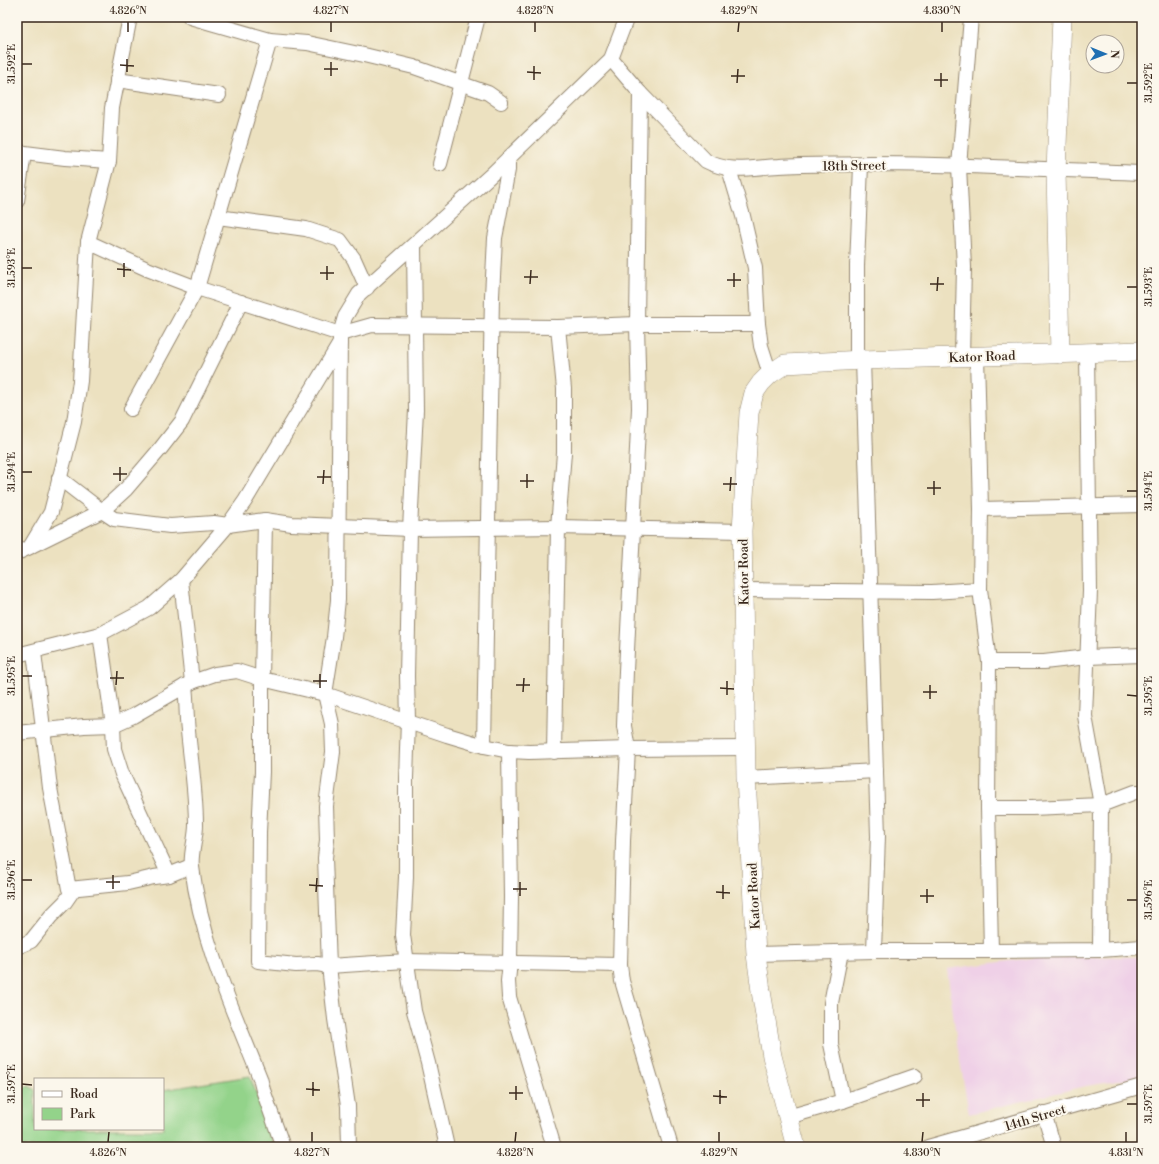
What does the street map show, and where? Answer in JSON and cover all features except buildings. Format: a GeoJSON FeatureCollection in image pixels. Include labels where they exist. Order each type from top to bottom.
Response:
{"type":"FeatureCollection","features":[{"type":"Feature","properties":{"kind":"main road"},"geometry":{"type":"LineString","coordinates":[[1060,354],[1056,170],[1062,17]]}},
{"type":"Feature","properties":{"kind":"main road","name":"Kator Road"},"geometry":{"type":"LineString","coordinates":[[796,1147],[771,1048],[756,954],[746,778],[742,531],[749,413],[754,393],[770,374],[785,364],[860,360],[1142,351]]}},
{"type":"Feature","properties":{"kind":"street"},"geometry":{"type":"LineString","coordinates":[[30,547],[51,512],[74,422],[80,381],[88,242],[110,161],[112,108],[130,17]]}},
{"type":"Feature","properties":{"kind":"street"},"geometry":{"type":"LineString","coordinates":[[190,17],[270,40],[307,43],[364,54],[414,67],[488,93],[501,102]]}},
{"type":"Feature","properties":{"kind":"street"},"geometry":{"type":"LineString","coordinates":[[440,164],[462,84],[478,17]]}},
{"type":"Feature","properties":{"kind":"street"},"geometry":{"type":"LineString","coordinates":[[349,1147],[348,1106],[329,966],[325,858],[327,840],[326,806],[333,752],[332,724],[325,694],[338,600],[340,338],[345,317],[360,294],[508,159],[611,60],[627,17]]}},
{"type":"Feature","properties":{"kind":"street"},"geometry":{"type":"LineString","coordinates":[[971,17],[959,166],[964,267],[981,509],[980,589],[990,662],[988,808],[990,952]]}},
{"type":"Feature","properties":{"kind":"street"},"geometry":{"type":"LineString","coordinates":[[131,408],[197,288],[270,40]]}},
{"type":"Feature","properties":{"kind":"street","name":"18th Street"},"geometry":{"type":"LineString","coordinates":[[611,60],[640,93],[706,160],[716,166],[729,169],[779,166],[861,165],[959,166],[1142,173]]}},
{"type":"Feature","properties":{"kind":"street"},"geometry":{"type":"LineString","coordinates":[[117,80],[219,95]]}},
{"type":"Feature","properties":{"kind":"street"},"geometry":{"type":"LineString","coordinates":[[640,93],[637,324],[639,408],[624,726],[628,748],[623,840],[620,965],[622,981],[671,1147]]}},
{"type":"Feature","properties":{"kind":"street"},"geometry":{"type":"LineString","coordinates":[[17,201],[21,152],[64,158],[110,161]]}},
{"type":"Feature","properties":{"kind":"street"},"geometry":{"type":"LineString","coordinates":[[484,746],[491,325],[495,238],[508,170],[508,159]]}},
{"type":"Feature","properties":{"kind":"street"},"geometry":{"type":"LineString","coordinates":[[861,165],[857,266],[876,771],[877,850],[874,951]]}},
{"type":"Feature","properties":{"kind":"street"},"geometry":{"type":"LineString","coordinates":[[729,169],[743,216],[755,268],[758,324],[761,346],[770,374]]}},
{"type":"Feature","properties":{"kind":"street"},"geometry":{"type":"LineString","coordinates":[[218,217],[306,229],[340,240],[354,258],[367,288]]}},
{"type":"Feature","properties":{"kind":"street"},"geometry":{"type":"LineString","coordinates":[[88,242],[147,269],[340,338]]}},
{"type":"Feature","properties":{"kind":"street"},"geometry":{"type":"LineString","coordinates":[[414,246],[416,410],[410,528],[407,676],[408,721],[406,778],[406,877],[403,936],[414,1011],[428,1063],[447,1147]]}},
{"type":"Feature","properties":{"kind":"street"},"geometry":{"type":"LineString","coordinates":[[17,553],[102,511],[126,489],[182,421],[241,302]]}},
{"type":"Feature","properties":{"kind":"street"},"geometry":{"type":"LineString","coordinates":[[17,655],[34,652],[100,634],[149,608],[181,580],[228,525],[245,501],[340,338],[372,325],[491,325],[558,327],[637,324],[758,324]]}},
{"type":"Feature","properties":{"kind":"street"},"geometry":{"type":"LineString","coordinates":[[554,752],[558,527],[564,445],[564,389],[558,327]]}},
{"type":"Feature","properties":{"kind":"street"},"geometry":{"type":"LineString","coordinates":[[1087,352],[1090,591],[1085,716],[1101,805],[1100,950]]}},
{"type":"Feature","properties":{"kind":"street"},"geometry":{"type":"LineString","coordinates":[[59,478],[114,519],[170,526],[214,524],[228,525],[265,520],[292,524],[410,528],[558,527],[742,531]]}},
{"type":"Feature","properties":{"kind":"street"},"geometry":{"type":"LineString","coordinates":[[981,509],[1142,505]]}},
{"type":"Feature","properties":{"kind":"street"},"geometry":{"type":"LineString","coordinates":[[265,520],[258,961],[296,965],[318,964],[329,966],[406,961],[620,965]]}},
{"type":"Feature","properties":{"kind":"street"},"geometry":{"type":"LineString","coordinates":[[181,580],[188,684],[187,718],[196,826],[191,866],[200,912],[220,979],[260,1078],[283,1147]]}},
{"type":"Feature","properties":{"kind":"street"},"geometry":{"type":"LineString","coordinates":[[743,590],[932,592],[980,589]]}},
{"type":"Feature","properties":{"kind":"street"},"geometry":{"type":"LineString","coordinates":[[100,634],[113,725],[114,749],[122,774],[169,875]]}},
{"type":"Feature","properties":{"kind":"street"},"geometry":{"type":"LineString","coordinates":[[34,652],[50,788],[69,889],[128,882],[169,875],[191,866]]}},
{"type":"Feature","properties":{"kind":"street"},"geometry":{"type":"LineString","coordinates":[[990,662],[1044,662],[1087,656],[1142,655]]}},
{"type":"Feature","properties":{"kind":"street"},"geometry":{"type":"LineString","coordinates":[[17,734],[84,726],[113,725],[133,716],[188,684],[215,674],[236,671],[262,679],[325,694],[447,735],[484,746],[509,751],[554,752],[628,748],[745,748]]}},
{"type":"Feature","properties":{"kind":"street"},"geometry":{"type":"LineString","coordinates":[[509,751],[509,997],[554,1147]]}},
{"type":"Feature","properties":{"kind":"street"},"geometry":{"type":"LineString","coordinates":[[746,778],[876,771]]}},
{"type":"Feature","properties":{"kind":"street"},"geometry":{"type":"LineString","coordinates":[[988,808],[1101,805],[1135,792],[1142,792]]}},
{"type":"Feature","properties":{"kind":"street"},"geometry":{"type":"LineString","coordinates":[[17,947],[31,941],[51,916],[65,902],[74,889]]}},
{"type":"Feature","properties":{"kind":"street"},"geometry":{"type":"LineString","coordinates":[[756,954],[874,951],[990,952],[1100,950],[1142,947]]}},
{"type":"Feature","properties":{"kind":"street"},"geometry":{"type":"LineString","coordinates":[[841,952],[831,1003],[831,1044],[843,1101]]}},
{"type":"Feature","properties":{"kind":"street"},"geometry":{"type":"LineString","coordinates":[[788,1117],[843,1101],[915,1076]]}},
{"type":"Feature","properties":{"kind":"street","name":"14th Street"},"geometry":{"type":"LineString","coordinates":[[928,1147],[1142,1086]]}},
{"type":"Feature","properties":{"kind":"street"},"geometry":{"type":"LineString","coordinates":[[1044,1114],[1054,1147]]}},
{"type":"Feature","properties":{"kind":"shaded area"},"geometry":{"type":"Polygon","coordinates":[[[1046,956],[1142,957],[1142,1077],[1086,1086],[969,1114],[957,1043],[947,969],[1046,956]]]}},
{"type":"Feature","properties":{"kind":"green space"},"geometry":{"type":"Polygon","coordinates":[[[250,1076],[275,1147],[17,1147],[17,1089],[29,1086],[34,1089],[34,1130],[164,1130],[164,1090],[250,1076]]]}}]}
